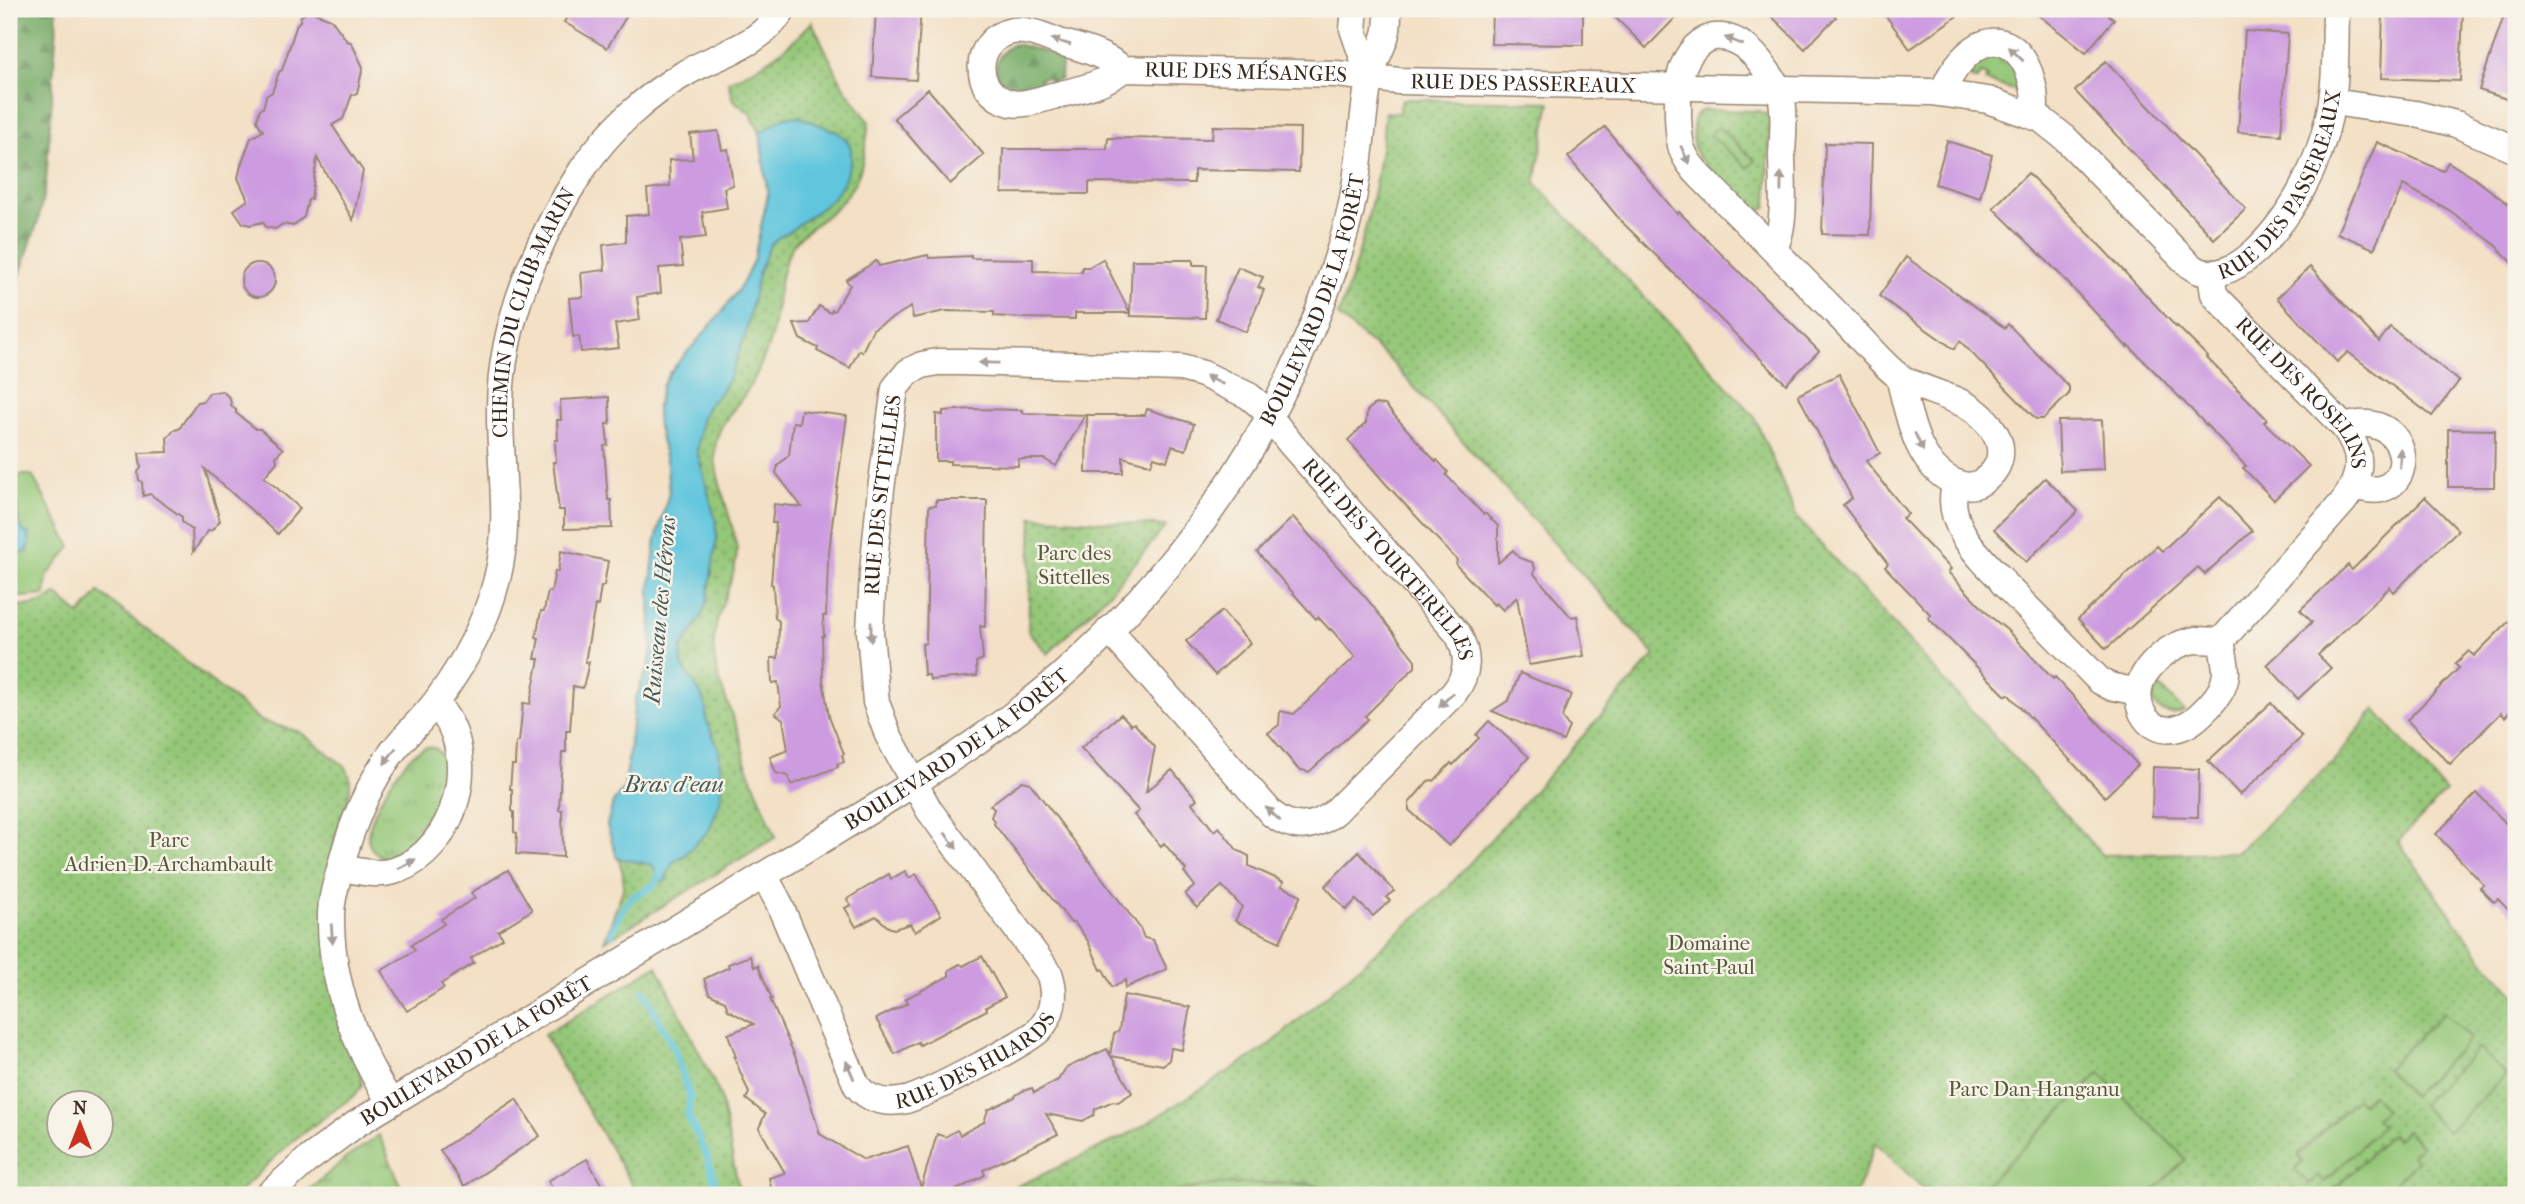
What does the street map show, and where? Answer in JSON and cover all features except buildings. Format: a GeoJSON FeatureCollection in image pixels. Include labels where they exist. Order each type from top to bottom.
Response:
{"type":"FeatureCollection","features":[{"type":"Feature","properties":{"kind":"street","name":"CHEMIN DU CLUB-MARIN"},"geometry":{"type":"LineString","coordinates":[[390,1102],[356,1038],[337,974],[331,916],[341,867],[359,812],[379,771],[401,741],[435,704],[482,622],[498,576],[505,508],[499,408],[503,364],[519,299],[559,210],[593,155],[640,106],[691,70],[744,45],[775,21],[783,9]]}},
{"type":"Feature","properties":{"kind":"street","name":"BOULEVARD DE LA FORÊT"},"geometry":{"type":"LineString","coordinates":[[1354,9],[1353,29],[1370,78]]}},
{"type":"Feature","properties":{"kind":"street","name":"BOULEVARD DE LA FORÊT"},"geometry":{"type":"LineString","coordinates":[[268,1195],[332,1140],[390,1102],[914,784],[1033,699],[1109,630],[1210,511],[1248,454],[1269,418],[1318,313],[1343,240],[1359,169],[1370,78],[1387,31],[1388,9]]}},
{"type":"Feature","properties":{"kind":"street","name":"RUE DES PASSEREAUX"},"geometry":{"type":"LineString","coordinates":[[1370,78],[1399,81],[1943,93],[1988,100],[2034,116],[2065,138],[2189,265],[2195,270],[2211,274],[2226,271],[2245,259],[2270,235],[2291,207],[2313,164],[2332,102],[2336,9]]}},
{"type":"Feature","properties":{"kind":"street","name":"RUE DES MÉSANGES"},"geometry":{"type":"LineString","coordinates":[[1123,69],[1089,87],[1025,103],[1013,103],[992,93],[985,84],[982,60],[986,46],[997,37],[1019,30],[1089,50],[1123,69],[1336,74],[1370,78]]}},
{"type":"Feature","properties":{"kind":"street"},"geometry":{"type":"LineString","coordinates":[[1773,249],[1778,238],[1781,215],[1783,121],[1779,90],[1750,49],[1735,39],[1708,39],[1688,58],[1682,68],[1679,88],[1682,154],[1702,178],[1899,377],[1969,407],[1981,415],[1995,433],[2001,450],[2001,457],[1995,469],[1976,485],[1968,486],[1945,477],[1929,461],[1917,442],[1899,377]]}},
{"type":"Feature","properties":{"kind":"street"},"geometry":{"type":"LineString","coordinates":[[1943,93],[1952,73],[1973,49],[1981,43],[1997,41],[2014,49],[2029,68],[2035,93],[2034,116]]}},
{"type":"Feature","properties":{"kind":"street"},"geometry":{"type":"LineString","coordinates":[[2332,102],[2416,114],[2456,124],[2516,150]]}},
{"type":"Feature","properties":{"kind":"street","name":"RUE DES ROSELINS"},"geometry":{"type":"LineString","coordinates":[[2211,274],[2214,294],[2344,427],[2355,443],[2359,458],[2353,486],[2344,501],[2221,641]]}},
{"type":"Feature","properties":{"kind":"street","name":"RUE DES SITTELLES"},"geometry":{"type":"LineString","coordinates":[[914,784],[888,735],[876,702],[870,632],[881,489],[892,398],[900,379],[922,365],[937,362],[1181,368],[1203,374],[1249,396],[1269,418]]}},
{"type":"Feature","properties":{"kind":"street","name":"RUE DES TOURTERELLES"},"geometry":{"type":"LineString","coordinates":[[1109,630],[1272,814],[1282,822],[1297,826],[1323,822],[1334,813],[1462,682],[1467,657],[1458,634],[1269,418]]}},
{"type":"Feature","properties":{"kind":"street"},"geometry":{"type":"LineString","coordinates":[[2344,427],[2362,422],[2376,424],[2395,436],[2401,449],[2401,467],[2389,485],[2375,490],[2353,486]]}},
{"type":"Feature","properties":{"kind":"street"},"geometry":{"type":"LineString","coordinates":[[1956,482],[1951,500],[1958,526],[1980,559],[2100,681],[2109,686],[2138,692]]}},
{"type":"Feature","properties":{"kind":"street"},"geometry":{"type":"LineString","coordinates":[[2221,641],[2225,665],[2224,683],[2216,699],[2194,720],[2178,728],[2156,727],[2150,723],[2139,710],[2138,692],[2147,670],[2171,649],[2187,642],[2221,641]]}},
{"type":"Feature","properties":{"kind":"street"},"geometry":{"type":"LineString","coordinates":[[341,867],[371,873],[395,871],[419,857],[443,828],[457,794],[461,761],[451,726],[435,704]]}},
{"type":"Feature","properties":{"kind":"street","name":"RUE DES HUARDS"},"geometry":{"type":"LineString","coordinates":[[764,875],[778,901],[857,1086],[870,1098],[893,1101],[917,1097],[1030,1038],[1038,1032],[1051,1011],[1053,985],[1049,973],[933,817],[914,784]]}},
{"type":"Feature","properties":{"kind":"green space"},"geometry":{"type":"Polygon","coordinates":[[[9,9],[56,9],[57,23],[46,182],[38,221],[9,307],[9,9]]]}},
{"type":"Feature","properties":{"kind":"green space"},"geometry":{"type":"Polygon","coordinates":[[[812,22],[842,84],[869,122],[863,160],[855,182],[841,203],[804,233],[791,249],[782,274],[766,352],[752,382],[722,426],[715,456],[737,550],[733,573],[718,617],[714,656],[745,761],[776,837],[604,942],[623,889],[623,873],[607,825],[613,803],[625,787],[635,701],[649,668],[652,648],[650,590],[656,540],[669,493],[657,407],[662,386],[670,372],[704,336],[743,283],[754,259],[768,195],[760,133],[750,113],[733,100],[728,82],[773,57],[812,22]]]}},
{"type":"Feature","properties":{"kind":"green space"},"geometry":{"type":"Polygon","coordinates":[[[1015,44],[1062,56],[1061,79],[1050,82],[1048,77],[1040,79],[1041,84],[1019,89],[1004,86],[996,74],[996,67],[1002,53],[1015,44]]]}},
{"type":"Feature","properties":{"kind":"green space"},"geometry":{"type":"Polygon","coordinates":[[[1984,55],[2008,62],[2015,72],[2019,86],[2014,90],[1985,81],[1987,76],[1981,74],[1978,79],[1971,78],[1970,71],[1984,55]]]}},
{"type":"Feature","properties":{"kind":"green space","name":"Domaine Saint-Paul"},"geometry":{"type":"Polygon","coordinates":[[[1402,99],[1550,102],[1535,183],[1754,416],[1797,518],[2102,855],[2237,852],[2333,762],[2375,709],[2446,792],[2398,841],[2485,962],[2516,995],[2516,1195],[1930,1195],[1876,1143],[1855,1195],[1347,1195],[1308,1183],[1218,1184],[1158,1195],[999,1195],[1133,1132],[1270,1045],[1444,892],[1655,655],[1387,357],[1338,316],[1369,216],[1385,112],[1399,113],[1402,99]]]}},
{"type":"Feature","properties":{"kind":"green space"},"geometry":{"type":"Polygon","coordinates":[[[1704,110],[1759,111],[1770,116],[1767,206],[1758,214],[1697,155],[1693,143],[1693,125],[1697,114],[1704,110]]]}},
{"type":"Feature","properties":{"kind":"green space"},"geometry":{"type":"Polygon","coordinates":[[[1718,127],[1755,160],[1748,168],[1710,135],[1718,127]]]}},
{"type":"Feature","properties":{"kind":"green space"},"geometry":{"type":"Polygon","coordinates":[[[9,475],[32,475],[71,547],[47,576],[45,595],[9,598],[9,475]]]}},
{"type":"Feature","properties":{"kind":"green space","name":"Parc des Sittelles"},"geometry":{"type":"Polygon","coordinates":[[[1032,517],[1166,526],[1110,592],[1048,654],[1028,631],[1032,517]]]}},
{"type":"Feature","properties":{"kind":"green space","name":"Parc Adrien-D.-Archambault"},"geometry":{"type":"Polygon","coordinates":[[[99,592],[261,721],[300,732],[346,767],[350,778],[350,792],[331,852],[362,1086],[355,1095],[292,1141],[236,1195],[9,1195],[9,605],[34,605],[56,594],[80,615],[99,592]]]}},
{"type":"Feature","properties":{"kind":"green space"},"geometry":{"type":"Polygon","coordinates":[[[2157,684],[2184,711],[2170,713],[2158,709],[2153,699],[2157,684]]]}},
{"type":"Feature","properties":{"kind":"green space"},"geometry":{"type":"Polygon","coordinates":[[[427,747],[435,748],[446,760],[445,786],[437,811],[428,827],[422,823],[418,828],[424,833],[408,848],[394,856],[380,856],[371,848],[368,838],[381,799],[398,771],[427,747]]]}},
{"type":"Feature","properties":{"kind":"green space"},"geometry":{"type":"Polygon","coordinates":[[[657,966],[720,1095],[740,1195],[638,1195],[544,1035],[657,966]]]}},
{"type":"Feature","properties":{"kind":"green space"},"geometry":{"type":"Polygon","coordinates":[[[2444,1012],[2470,1039],[2412,1096],[2386,1069],[2444,1012]]]}},
{"type":"Feature","properties":{"kind":"green space"},"geometry":{"type":"Polygon","coordinates":[[[2479,1048],[2506,1075],[2448,1132],[2421,1105],[2479,1048]]]}},
{"type":"Feature","properties":{"kind":"green space"},"geometry":{"type":"Polygon","coordinates":[[[2100,1073],[2186,1159],[2149,1195],[1975,1195],[2100,1073]]]}},
{"type":"Feature","properties":{"kind":"green space"},"geometry":{"type":"Polygon","coordinates":[[[2372,1095],[2386,1110],[2376,1119],[2382,1126],[2324,1182],[2318,1176],[2309,1184],[2295,1169],[2303,1161],[2298,1155],[2356,1099],[2362,1104],[2372,1095]]]}},
{"type":"Feature","properties":{"kind":"green space"},"geometry":{"type":"Polygon","coordinates":[[[2406,1130],[2421,1145],[2411,1154],[2417,1161],[2382,1195],[2337,1195],[2333,1191],[2391,1134],[2396,1140],[2406,1130]]]}},
{"type":"Feature","properties":{"kind":"green space"},"geometry":{"type":"Polygon","coordinates":[[[379,1135],[405,1195],[303,1195],[345,1159],[379,1135]]]}},
{"type":"Feature","properties":{"kind":"green space"},"geometry":{"type":"Polygon","coordinates":[[[1308,1183],[1347,1195],[1158,1195],[1218,1184],[1308,1183]]]}},
{"type":"Feature","properties":{"kind":"water","name":"Bras d'eau"},"geometry":{"type":"Polygon","coordinates":[[[798,116],[837,132],[846,139],[851,148],[851,161],[843,183],[831,200],[770,245],[758,274],[746,332],[730,376],[720,393],[709,404],[701,420],[697,451],[715,518],[717,538],[707,602],[681,650],[682,665],[701,694],[706,708],[706,719],[719,750],[722,789],[709,830],[684,856],[673,862],[665,881],[658,881],[653,865],[617,858],[607,825],[613,803],[625,787],[635,701],[649,668],[652,648],[650,590],[656,540],[669,493],[657,407],[662,386],[670,372],[724,310],[743,283],[754,259],[768,195],[760,133],[785,117],[798,116]]]}},
{"type":"Feature","properties":{"kind":"water"},"geometry":{"type":"Polygon","coordinates":[[[9,493],[16,497],[19,524],[25,533],[29,533],[28,552],[9,554],[9,493]]]}},
{"type":"Feature","properties":{"kind":"waterway","name":"Ruisseau des Hérons"},"geometry":{"type":"LineString","coordinates":[[611,934],[627,903],[653,886],[659,875]]}},
{"type":"Feature","properties":{"kind":"waterway","name":"Ruisseau des Hérons"},"geometry":{"type":"LineString","coordinates":[[643,990],[673,1046],[690,1097],[688,1116],[707,1156],[719,1195]]}},
{"type":"Feature","properties":{"kind":"park label","name":"Parc Dan-Hanganu"},"geometry":{"type":"Point","coordinates":[2034,1089]}}]}
